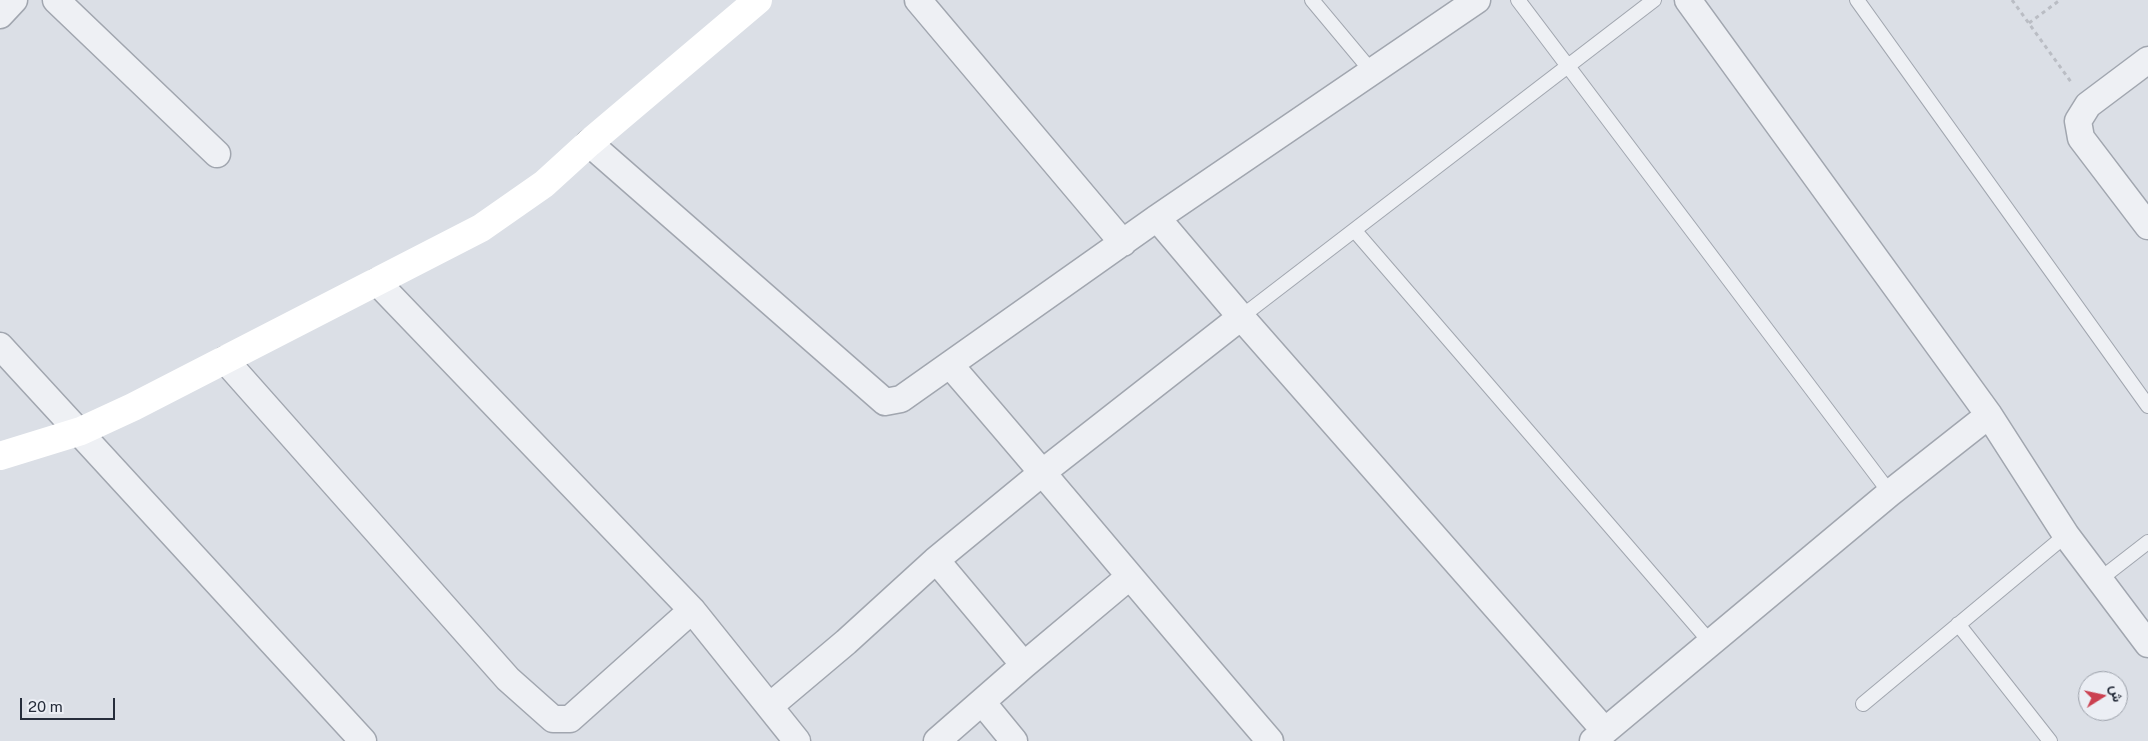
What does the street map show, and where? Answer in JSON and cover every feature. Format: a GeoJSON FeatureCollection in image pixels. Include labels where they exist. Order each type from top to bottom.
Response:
{"type":"FeatureCollection","features":[{"type":"Feature","properties":{"kind":"street"},"geometry":{"type":"LineString","coordinates":[[0,15],[14,0]]}},
{"type":"Feature","properties":{"kind":"street"},"geometry":{"type":"LineString","coordinates":[[56,0],[217,154]]}},
{"type":"Feature","properties":{"kind":"street"},"geometry":{"type":"LineString","coordinates":[[0,456],[80,431],[133,407],[481,228],[544,184],[589,143],[758,0]]}},
{"type":"Feature","properties":{"kind":"street"},"geometry":{"type":"LineString","coordinates":[[918,0],[1123,243]]}},
{"type":"Feature","properties":{"kind":"street"},"geometry":{"type":"LineString","coordinates":[[589,143],[885,402],[901,399],[1157,218],[1373,73],[1477,0]]}},
{"type":"Feature","properties":{"kind":"street"},"geometry":{"type":"LineString","coordinates":[[1688,0],[1989,415],[2066,534],[2148,644]]}},
{"type":"Feature","properties":{"kind":"street"},"geometry":{"type":"LineString","coordinates":[[2148,60],[2088,105],[2078,121],[2081,138],[2148,226]]}},
{"type":"Feature","properties":{"kind":"street"},"geometry":{"type":"LineString","coordinates":[[1157,218],[1604,738],[1711,643],[1890,493],[1989,415]]}},
{"type":"Feature","properties":{"kind":"street"},"geometry":{"type":"LineString","coordinates":[[377,282],[692,610],[797,741]]}},
{"type":"Feature","properties":{"kind":"street"},"geometry":{"type":"LineString","coordinates":[[770,706],[846,642],[936,560],[1043,472],[1241,318]]}},
{"type":"Feature","properties":{"kind":"street"},"geometry":{"type":"LineString","coordinates":[[0,346],[364,741]]}},
{"type":"Feature","properties":{"kind":"street"},"geometry":{"type":"LineString","coordinates":[[225,360],[508,679],[553,719],[570,719],[692,610]]}},
{"type":"Feature","properties":{"kind":"street"},"geometry":{"type":"LineString","coordinates":[[950,365],[1043,472],[1129,578],[1270,741]]}},
{"type":"Feature","properties":{"kind":"street"},"geometry":{"type":"LineString","coordinates":[[936,560],[1024,665]]}},
{"type":"Feature","properties":{"kind":"street"},"geometry":{"type":"LineString","coordinates":[[937,741],[1024,665],[1129,578]]}},
{"type":"Feature","properties":{"kind":"street"},"geometry":{"type":"LineString","coordinates":[[982,702],[1014,741]]}},
{"type":"Feature","properties":{"kind":"lane"},"geometry":{"type":"LineString","coordinates":[[1312,0],[1373,73]]}},
{"type":"Feature","properties":{"kind":"lane"},"geometry":{"type":"LineString","coordinates":[[1518,0],[1890,493]]}},
{"type":"Feature","properties":{"kind":"lane"},"geometry":{"type":"LineString","coordinates":[[1241,318],[1567,65],[1654,0]]}},
{"type":"Feature","properties":{"kind":"lane"},"geometry":{"type":"LineString","coordinates":[[1857,0],[2148,406]]}},
{"type":"Feature","properties":{"kind":"lane"},"geometry":{"type":"LineString","coordinates":[[1355,231],[1711,643]]}},
{"type":"Feature","properties":{"kind":"lane"},"geometry":{"type":"LineString","coordinates":[[1863,704],[2066,534]]}},
{"type":"Feature","properties":{"kind":"lane"},"geometry":{"type":"LineString","coordinates":[[2099,580],[2148,542]]}},
{"type":"Feature","properties":{"kind":"lane"},"geometry":{"type":"LineString","coordinates":[[1958,624],[2050,741]]}},
{"type":"Feature","properties":{"kind":"path"},"geometry":{"type":"LineString","coordinates":[[2012,0],[2088,105]]}},
{"type":"Feature","properties":{"kind":"path"},"geometry":{"type":"LineString","coordinates":[[2029,23],[2060,0]]}}]}
